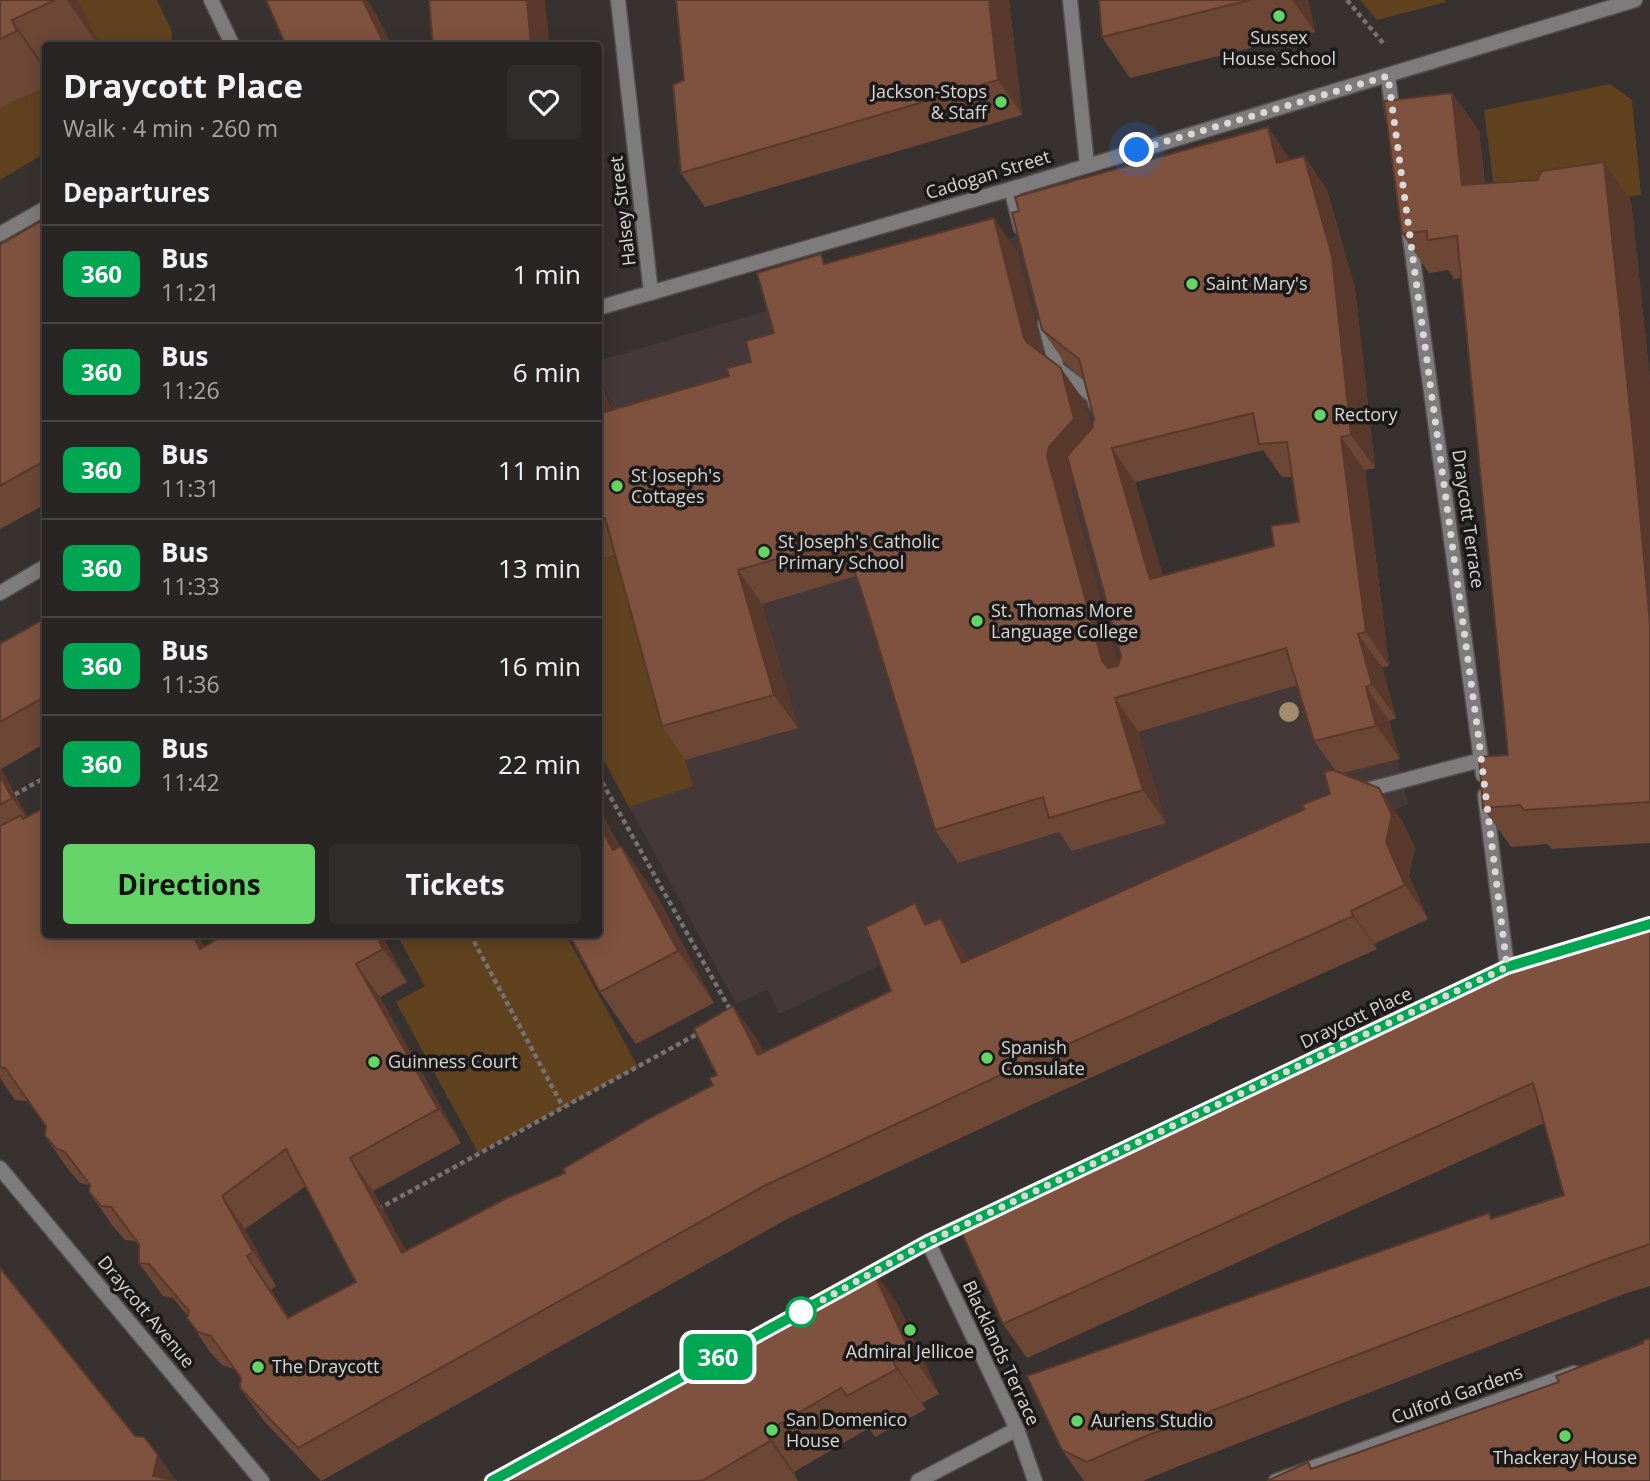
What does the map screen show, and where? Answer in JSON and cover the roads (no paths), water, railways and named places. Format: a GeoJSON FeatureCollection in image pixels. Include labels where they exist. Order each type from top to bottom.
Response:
{"type":"FeatureCollection","features":[{"type":"Feature","properties":{"kind":"street"},"geometry":{"type":"LineString","coordinates":[[211,0],[231,42]]}},
{"type":"Feature","properties":{"kind":"street","name":"Halsey Street"},"geometry":{"type":"LineString","coordinates":[[618,0],[651,293]]}},
{"type":"Feature","properties":{"kind":"street"},"geometry":{"type":"LineString","coordinates":[[1070,0],[1087,164]]}},
{"type":"Feature","properties":{"kind":"street","name":"Cadogan Street"},"geometry":{"type":"LineString","coordinates":[[602,308],[1011,189],[1635,0]]}},
{"type":"Feature","properties":{"kind":"street"},"geometry":{"type":"LineString","coordinates":[[1388,76],[1395,134]]}},
{"type":"Feature","properties":{"kind":"street"},"geometry":{"type":"LineString","coordinates":[[1011,189],[1026,248]]}},
{"type":"Feature","properties":{"kind":"street"},"geometry":{"type":"LineString","coordinates":[[0,234],[42,210]]}},
{"type":"Feature","properties":{"kind":"street","name":"Draycott Terrace"},"geometry":{"type":"LineString","coordinates":[[1407,215],[1507,967]]}},
{"type":"Feature","properties":{"kind":"street"},"geometry":{"type":"LineString","coordinates":[[1040,302],[1057,369],[1093,396],[1101,422]]}},
{"type":"Feature","properties":{"kind":"street"},"geometry":{"type":"LineString","coordinates":[[0,593],[42,568]]}},
{"type":"Feature","properties":{"kind":"street"},"geometry":{"type":"LineString","coordinates":[[1339,797],[1481,760]]}},
{"type":"Feature","properties":{"kind":"street","name":"Draycott Place"},"geometry":{"type":"LineString","coordinates":[[1293,1069],[1507,967],[1546,956]]}},
{"type":"Feature","properties":{"kind":"street","name":"Draycott Avenue"},"geometry":{"type":"LineString","coordinates":[[0,1168],[262,1481]]}},
{"type":"Feature","properties":{"kind":"street"},"geometry":{"type":"LineString","coordinates":[[843,1289],[928,1242],[991,1213]]}},
{"type":"Feature","properties":{"kind":"street","name":"Blacklands Terrace"},"geometry":{"type":"LineString","coordinates":[[928,1242],[1017,1429],[1035,1481]]}},
{"type":"Feature","properties":{"kind":"street","name":"Culford Gardens"},"geometry":{"type":"LineString","coordinates":[[1276,1481],[1586,1369]]}},
{"type":"Feature","properties":{"kind":"street"},"geometry":{"type":"LineString","coordinates":[[918,1481],[1017,1429]]}},
{"type":"Feature","properties":{"kind":"place","name":"Sussex House School"},"geometry":{"type":"Point","coordinates":[1279,16]}},
{"type":"Feature","properties":{"kind":"place","name":"Jackson-Stops & Staff"},"geometry":{"type":"Point","coordinates":[1001,102]}},
{"type":"Feature","properties":{"kind":"place","name":"Saint Mary's"},"geometry":{"type":"Point","coordinates":[1192,284]}},
{"type":"Feature","properties":{"kind":"place","name":"Rectory"},"geometry":{"type":"Point","coordinates":[1320,415]}},
{"type":"Feature","properties":{"kind":"place","name":"St Joseph's Cottages"},"geometry":{"type":"Point","coordinates":[617,486]}},
{"type":"Feature","properties":{"kind":"place","name":"St Joseph's Catholic Primary School"},"geometry":{"type":"Point","coordinates":[764,552]}},
{"type":"Feature","properties":{"kind":"place","name":"St. Thomas More Language College"},"geometry":{"type":"Point","coordinates":[977,621]}},
{"type":"Feature","properties":{"kind":"place","name":"Spanish Consulate"},"geometry":{"type":"Point","coordinates":[987,1058]}},
{"type":"Feature","properties":{"kind":"place","name":"Guinness Court"},"geometry":{"type":"Point","coordinates":[374,1062]}},
{"type":"Feature","properties":{"kind":"place","name":"Admiral Jellicoe"},"geometry":{"type":"Point","coordinates":[910,1330]}},
{"type":"Feature","properties":{"kind":"place","name":"The Draycott"},"geometry":{"type":"Point","coordinates":[258,1367]}},
{"type":"Feature","properties":{"kind":"place","name":"Auriens Studio"},"geometry":{"type":"Point","coordinates":[1077,1421]}},
{"type":"Feature","properties":{"kind":"place","name":"San Domenico House"},"geometry":{"type":"Point","coordinates":[772,1430]}},
{"type":"Feature","properties":{"kind":"place","name":"Thackeray House"},"geometry":{"type":"Point","coordinates":[1565,1436]}}]}
